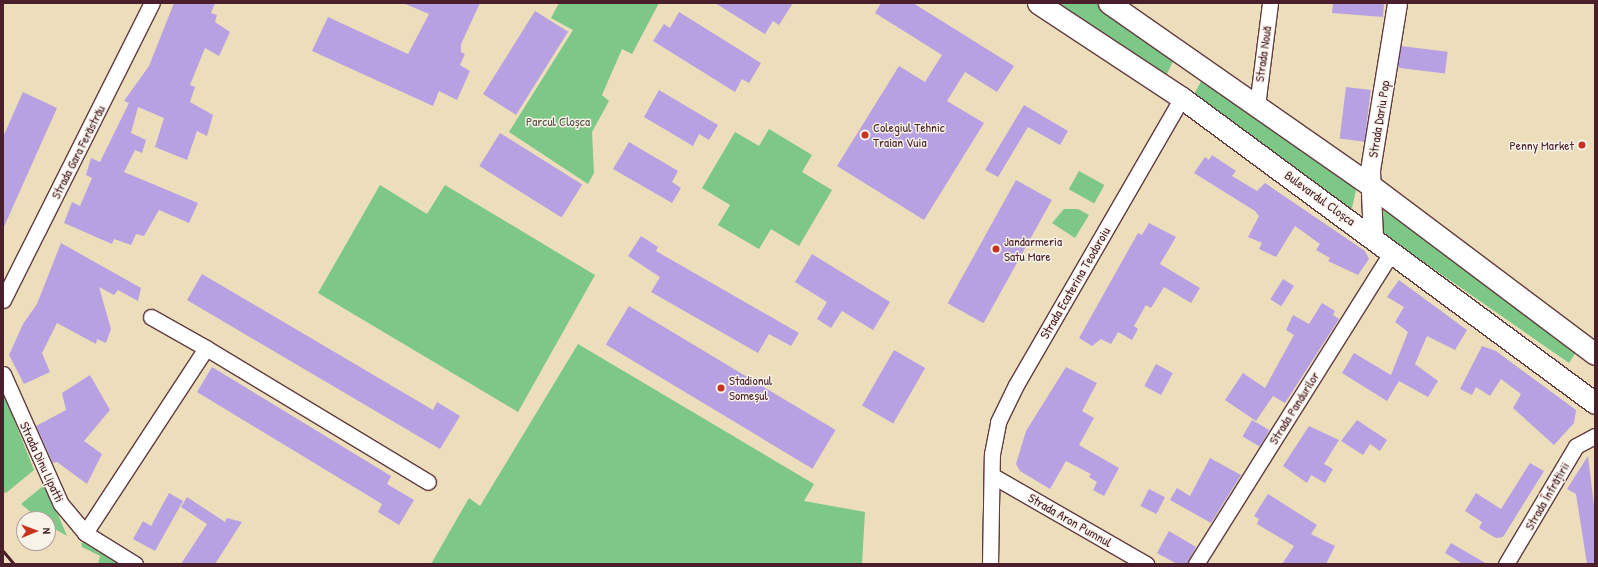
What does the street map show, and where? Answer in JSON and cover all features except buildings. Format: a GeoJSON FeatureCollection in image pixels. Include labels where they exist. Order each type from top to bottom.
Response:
{"type":"FeatureCollection","features":[{"type":"Feature","properties":{"kind":"main road","name":"Bulevardul Cloșca"},"geometry":{"type":"LineString","coordinates":[[1038,3],[1182,98],[1392,251],[1595,404]]}},
{"type":"Feature","properties":{"kind":"main road"},"geometry":{"type":"LineString","coordinates":[[1108,3],[1370,186],[1595,354]]}},
{"type":"Feature","properties":{"kind":"street","name":"Strada Gara Ferăstrău"},"geometry":{"type":"LineString","coordinates":[[3,300],[152,3]]}},
{"type":"Feature","properties":{"kind":"street","name":"Strada Nouă"},"geometry":{"type":"LineString","coordinates":[[1257,106],[1270,3]]}},
{"type":"Feature","properties":{"kind":"street","name":"Strada Dariu Pop"},"geometry":{"type":"LineString","coordinates":[[1373,237],[1370,186],[1397,3]]}},
{"type":"Feature","properties":{"kind":"street","name":"Strada Ecaterina Teodoroiu"},"geometry":{"type":"LineString","coordinates":[[990,564],[995,437],[1005,407],[1182,98]]}},
{"type":"Feature","properties":{"kind":"street","name":"Strada Pandurilor"},"geometry":{"type":"LineString","coordinates":[[1196,564],[1392,251]]}},
{"type":"Feature","properties":{"kind":"street"},"geometry":{"type":"LineString","coordinates":[[151,317],[206,348],[428,482]]}},
{"type":"Feature","properties":{"kind":"street"},"geometry":{"type":"LineString","coordinates":[[84,533],[206,348]]}},
{"type":"Feature","properties":{"kind":"street","name":"Strada Dinu Lipatti"},"geometry":{"type":"LineString","coordinates":[[3,374],[45,475],[61,504],[84,533],[135,564]]}},
{"type":"Feature","properties":{"kind":"street","name":"Strada Înfrățirii"},"geometry":{"type":"LineString","coordinates":[[1506,564],[1576,446],[1595,436]]}},
{"type":"Feature","properties":{"kind":"street","name":"Strada Aron Pumnul"},"geometry":{"type":"LineString","coordinates":[[993,476],[1146,564]]}},
{"type":"Feature","properties":{"kind":"green space","name":"Parcul Cloșca"},"geometry":{"type":"Polygon","coordinates":[[[559,3],[659,3],[632,54],[622,49],[602,95],[609,101],[592,132],[594,173],[588,184],[509,132],[573,30],[551,18],[559,3]]]}},
{"type":"Feature","properties":{"kind":"green space"},"geometry":{"type":"Polygon","coordinates":[[[1059,3],[1096,3],[1176,55],[1166,76],[1060,7],[1059,3]]]}},
{"type":"Feature","properties":{"kind":"green space"},"geometry":{"type":"Polygon","coordinates":[[[1205,74],[1358,181],[1350,217],[1193,96],[1205,74]]]}},
{"type":"Feature","properties":{"kind":"green space"},"geometry":{"type":"Polygon","coordinates":[[[769,129],[812,155],[802,172],[832,190],[799,246],[771,229],[759,249],[718,225],[730,205],[702,188],[735,132],[759,146],[769,129]]]}},
{"type":"Feature","properties":{"kind":"green space"},"geometry":{"type":"Polygon","coordinates":[[[1079,171],[1104,185],[1094,203],[1069,189],[1079,171]]]}},
{"type":"Feature","properties":{"kind":"green space"},"geometry":{"type":"Polygon","coordinates":[[[380,185],[427,214],[445,185],[595,275],[518,412],[318,293],[380,185]]]}},
{"type":"Feature","properties":{"kind":"green space"},"geometry":{"type":"Polygon","coordinates":[[[1383,200],[1580,346],[1569,363],[1382,233],[1383,200]]]}},
{"type":"Feature","properties":{"kind":"green space"},"geometry":{"type":"Polygon","coordinates":[[[1064,209],[1078,209],[1089,215],[1075,238],[1052,223],[1064,209]]]}},
{"type":"Feature","properties":{"kind":"green space"},"geometry":{"type":"Polygon","coordinates":[[[578,344],[814,484],[804,501],[865,512],[862,564],[431,564],[469,498],[480,506],[578,344]]]}},
{"type":"Feature","properties":{"kind":"green space"},"geometry":{"type":"Polygon","coordinates":[[[3,392],[34,470],[6,493],[3,492],[3,392]]]}},
{"type":"Feature","properties":{"kind":"green space"},"geometry":{"type":"Polygon","coordinates":[[[43,486],[48,491],[67,536],[56,530],[56,511],[29,511],[21,504],[43,486]]]}},
{"type":"Feature","properties":{"kind":"green space"},"geometry":{"type":"Polygon","coordinates":[[[90,541],[126,564],[98,564],[100,556],[82,547],[81,543],[90,541]]]}},
{"type":"Feature","properties":{"kind":"railway"},"geometry":{"type":"LineString","coordinates":[[3,551],[14,564]]}},
{"type":"Feature","properties":{"kind":"place","name":"Colegiul Tehnic Traian Vuia"},"geometry":{"type":"Point","coordinates":[865,135]}},
{"type":"Feature","properties":{"kind":"place","name":"Penny Market"},"geometry":{"type":"Point","coordinates":[1582,145]}},
{"type":"Feature","properties":{"kind":"place","name":"Jandarmeria Satu Mare"},"geometry":{"type":"Point","coordinates":[996,249]}},
{"type":"Feature","properties":{"kind":"place","name":"Stadionul Someșul"},"geometry":{"type":"Point","coordinates":[721,388]}}]}
